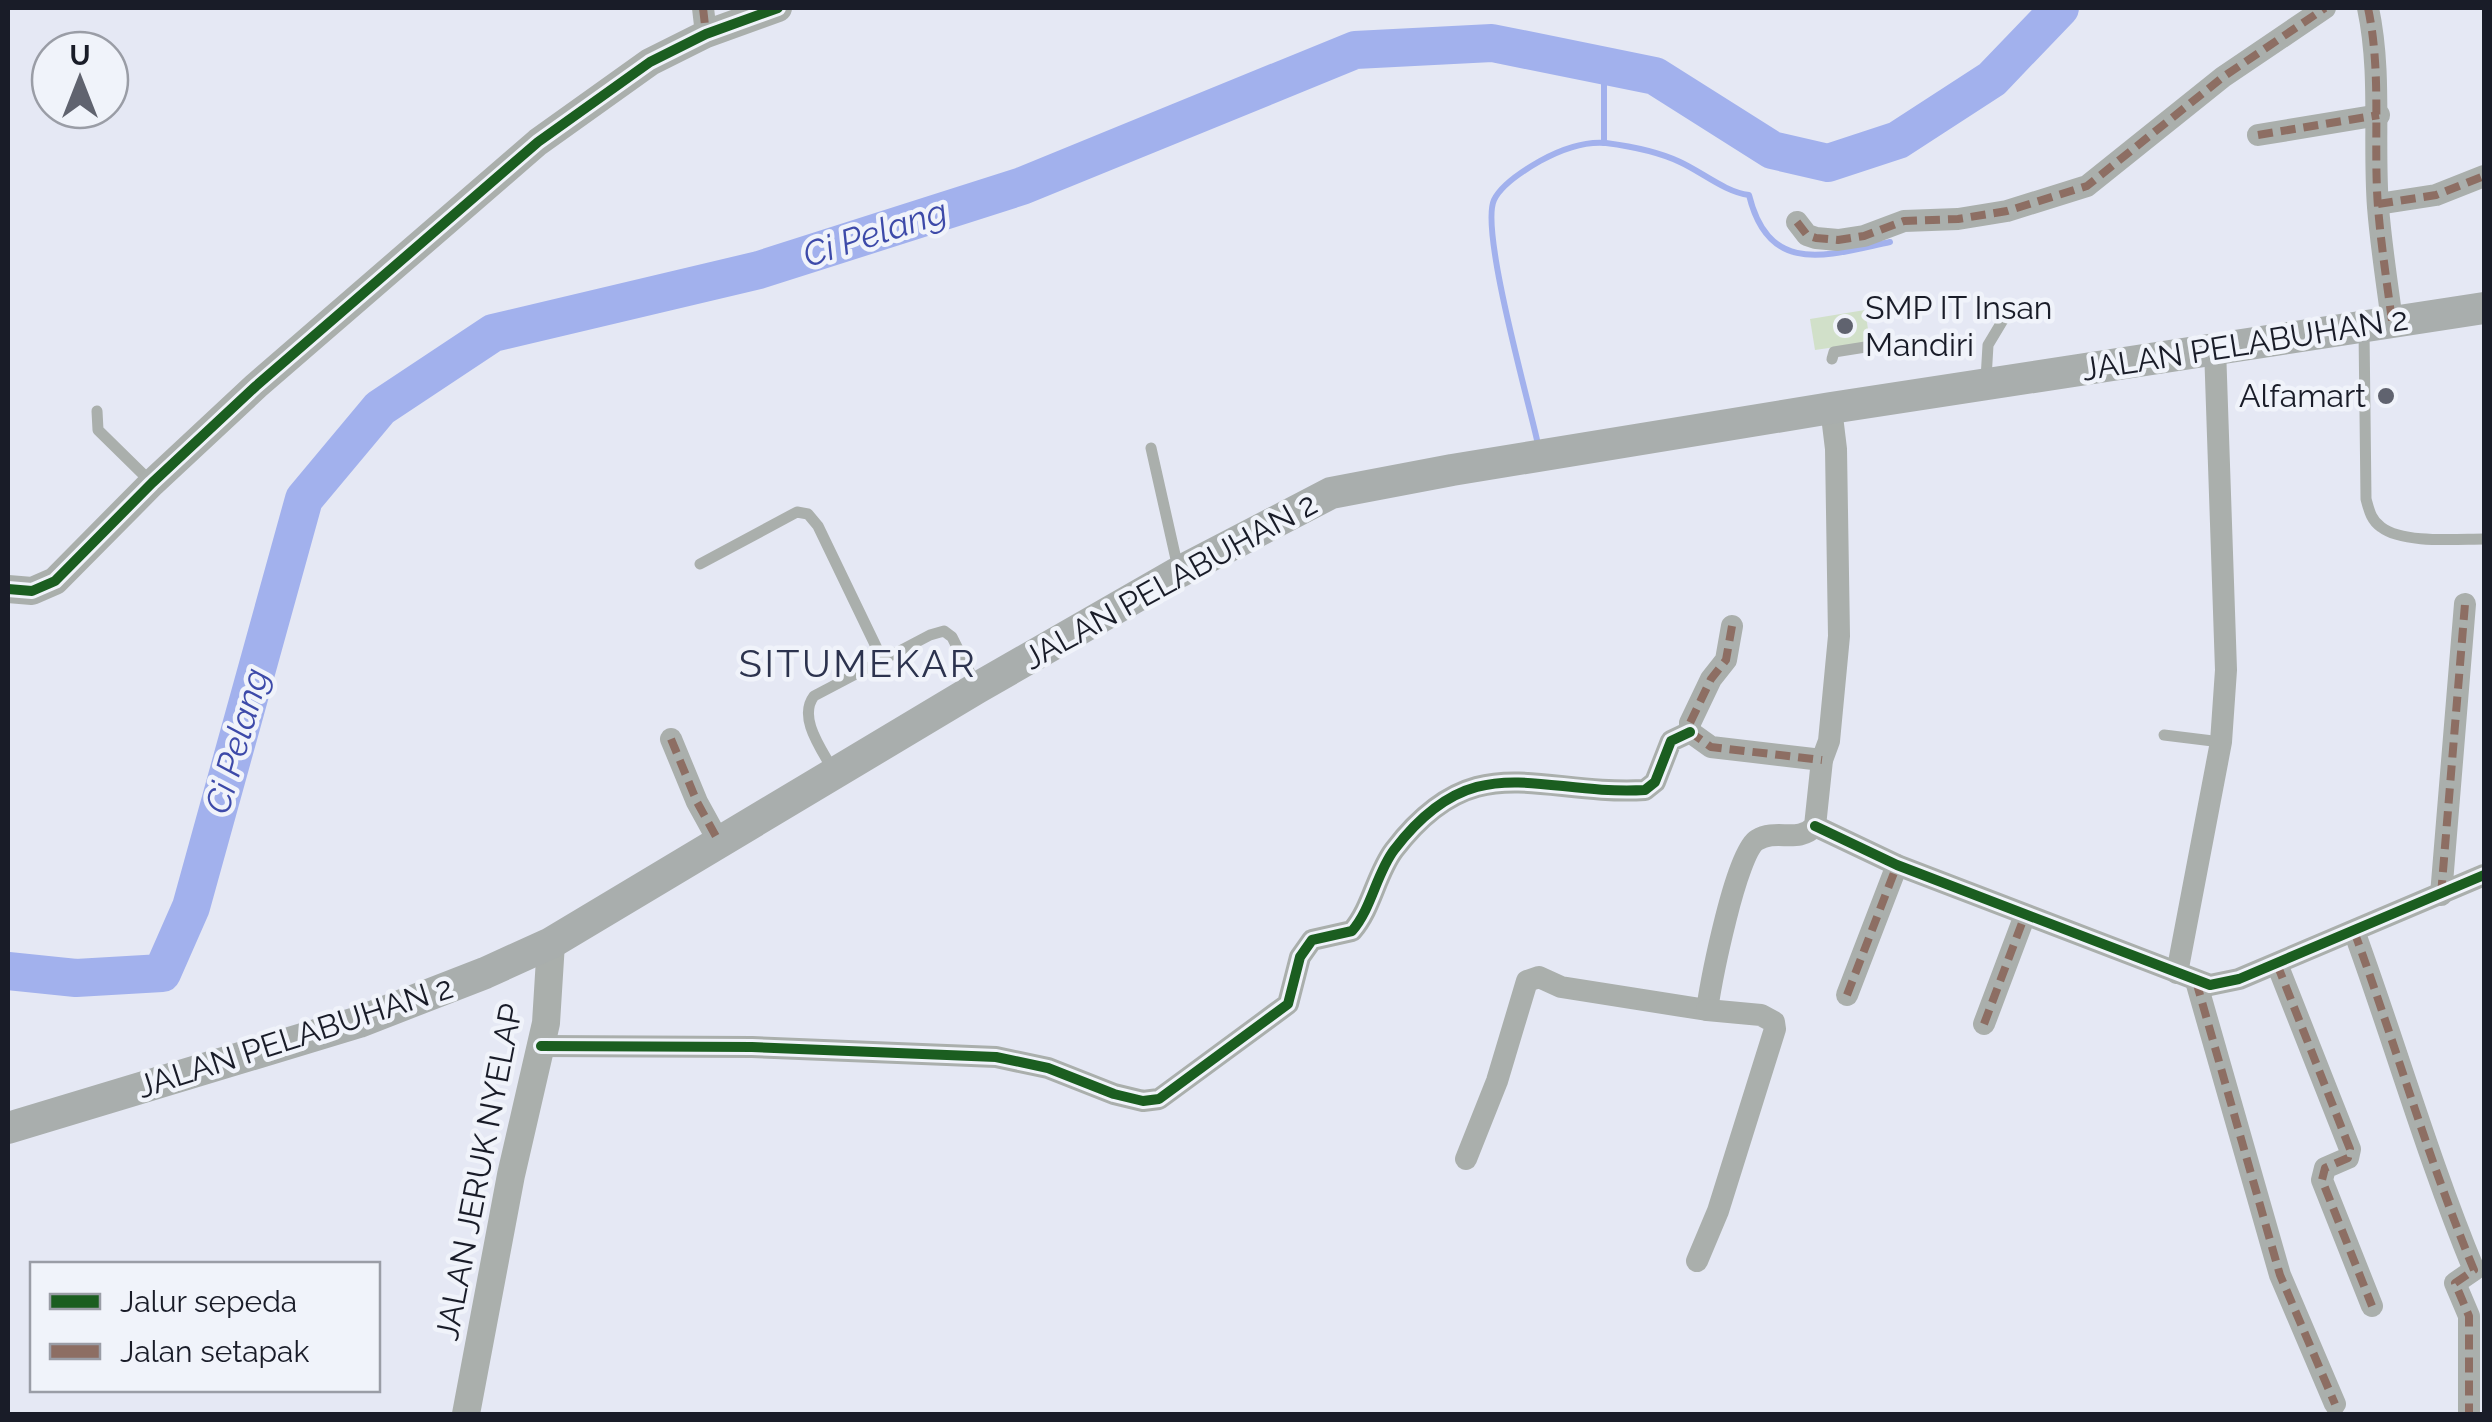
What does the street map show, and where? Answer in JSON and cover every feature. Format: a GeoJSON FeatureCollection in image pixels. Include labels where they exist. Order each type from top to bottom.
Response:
{"type":"FeatureCollection","features":[{"type":"Feature","properties":{"kind":"main road","name":"JALAN PELABUHAN 2"},"geometry":{"type":"LineString","coordinates":[[8,1128],[359,1022],[486,973],[551,943],[978,688],[1179,572],[1330,493],[1836,403],[1987,384],[2484,308]]}},
{"type":"Feature","properties":{"kind":"street"},"geometry":{"type":"LineString","coordinates":[[8,589],[32,592],[55,581],[152,483],[367,287],[512,163],[704,20],[778,8]]}},
{"type":"Feature","properties":{"kind":"street"},"geometry":{"type":"LineString","coordinates":[[1797,222],[1816,238],[1838,240],[1864,236],[1904,221],[1958,219],[2007,211],[2087,186],[2223,77],[2326,8]]}},
{"type":"Feature","properties":{"kind":"street"},"geometry":{"type":"LineString","coordinates":[[2368,8],[2379,115],[2378,323]]}},
{"type":"Feature","properties":{"kind":"street"},"geometry":{"type":"LineString","coordinates":[[2258,135],[2379,115]]}},
{"type":"Feature","properties":{"kind":"street"},"geometry":{"type":"LineString","coordinates":[[2378,204],[2436,195],[2484,176]]}},
{"type":"Feature","properties":{"kind":"street"},"geometry":{"type":"LineString","coordinates":[[2215,348],[2226,670],[2221,742],[2187,977],[2280,1275],[2335,1404]]}},
{"type":"Feature","properties":{"kind":"street"},"geometry":{"type":"LineString","coordinates":[[1706,1010],[1718,950],[1743,862],[1752,844],[1766,836],[1808,834],[1815,826],[1839,636],[1836,403]]}},
{"type":"Feature","properties":{"kind":"street"},"geometry":{"type":"LineString","coordinates":[[2441,896],[2466,604]]}},
{"type":"Feature","properties":{"kind":"street"},"geometry":{"type":"LineString","coordinates":[[1690,732],[1690,723],[1711,679],[1726,660],[1732,626]]}},
{"type":"Feature","properties":{"kind":"street"},"geometry":{"type":"LineString","coordinates":[[1690,732],[1711,747],[1822,760]]}},
{"type":"Feature","properties":{"kind":"street"},"geometry":{"type":"LineString","coordinates":[[542,1046],[752,1047],[996,1057],[1048,1068],[1129,1098],[1159,1099],[1288,1004],[1300,956],[1307,946],[1318,937],[1352,932],[1390,856],[1418,820],[1440,802],[1476,788],[1510,781],[1646,790],[1655,782],[1671,741],[1690,732]]}},
{"type":"Feature","properties":{"kind":"street"},"geometry":{"type":"LineString","coordinates":[[671,739],[697,802],[719,842]]}},
{"type":"Feature","properties":{"kind":"street"},"geometry":{"type":"LineString","coordinates":[[1815,826],[1897,865],[2210,985],[2277,964],[2484,875]]}},
{"type":"Feature","properties":{"kind":"street"},"geometry":{"type":"LineString","coordinates":[[1847,995],[1897,865]]}},
{"type":"Feature","properties":{"kind":"street"},"geometry":{"type":"LineString","coordinates":[[1984,1024],[2025,915]]}},
{"type":"Feature","properties":{"kind":"street"},"geometry":{"type":"LineString","coordinates":[[2354,931],[2439,1183],[2474,1270],[2455,1284],[2470,1316],[2469,1414]]}},
{"type":"Feature","properties":{"kind":"street","name":"JALAN JERUK NYELAP"},"geometry":{"type":"LineString","coordinates":[[466,1414],[500,1232],[542,1046],[550,996],[551,943]]}},
{"type":"Feature","properties":{"kind":"street"},"geometry":{"type":"LineString","coordinates":[[2277,964],[2350,1149],[2348,1158],[2324,1168],[2322,1180],[2372,1306]]}},
{"type":"Feature","properties":{"kind":"street"},"geometry":{"type":"LineString","coordinates":[[1466,1159],[1497,1082],[1530,978],[1539,977],[1560,987],[1761,1015],[1774,1022],[1775,1029],[1718,1211],[1697,1261]]}},
{"type":"Feature","properties":{"kind":"lane"},"geometry":{"type":"LineString","coordinates":[[1987,384],[1984,369],[1988,345],[2003,320]]}},
{"type":"Feature","properties":{"kind":"lane"},"geometry":{"type":"LineString","coordinates":[[2378,323],[2366,499],[2371,516],[2382,529],[2423,539],[2484,539]]}},
{"type":"Feature","properties":{"kind":"lane"},"geometry":{"type":"LineString","coordinates":[[1832,360],[1834,352],[1878,345]]}},
{"type":"Feature","properties":{"kind":"lane"},"geometry":{"type":"LineString","coordinates":[[97,412],[98,430],[152,483]]}},
{"type":"Feature","properties":{"kind":"lane"},"geometry":{"type":"LineString","coordinates":[[1152,448],[1179,572]]}},
{"type":"Feature","properties":{"kind":"lane"},"geometry":{"type":"LineString","coordinates":[[700,564],[797,512],[808,514],[818,526],[883,660]]}},
{"type":"Feature","properties":{"kind":"lane"},"geometry":{"type":"LineString","coordinates":[[834,772],[806,716],[807,705],[814,696],[944,631],[952,637],[978,688]]}},
{"type":"Feature","properties":{"kind":"lane"},"geometry":{"type":"LineString","coordinates":[[2164,735],[2221,742]]}},
{"type":"Feature","properties":{"kind":"green space"},"geometry":{"type":"Polygon","coordinates":[[[1865,310],[1870,342],[1815,350],[1810,319],[1865,310]]]}},
{"type":"Feature","properties":{"kind":"waterway","name":"Ci Pelang"},"geometry":{"type":"LineString","coordinates":[[8,971],[76,978],[162,973],[191,907],[304,499],[380,408],[493,333],[759,270],[1022,186],[1355,50],[1492,43],[1655,76],[1772,150],[1828,163],[1898,140],[1992,79],[2060,8]]}},
{"type":"Feature","properties":{"kind":"waterway"},"geometry":{"type":"LineString","coordinates":[[1604,65],[1604,143]]}},
{"type":"Feature","properties":{"kind":"waterway"},"geometry":{"type":"LineString","coordinates":[[1537,440],[1499,278],[1491,217],[1494,200],[1502,189],[1540,161],[1589,143],[1644,150],[1672,158],[1722,186],[1749,195],[1758,221],[1771,239],[1786,249],[1823,254],[1890,242]]}},
{"type":"Feature","properties":{"kind":"marked path"},"geometry":{"type":"LineString","coordinates":[[703,8],[706,34]]}},
{"type":"Feature","properties":{"kind":"marked path"},"geometry":{"type":"LineString","coordinates":[[1797,222],[1807,235],[1838,240],[1864,236],[1904,221],[1958,219],[2007,211],[2087,186],[2223,77],[2325,8]]}},
{"type":"Feature","properties":{"kind":"marked path"},"geometry":{"type":"LineString","coordinates":[[2368,8],[2375,58],[2378,207],[2392,321]]}},
{"type":"Feature","properties":{"kind":"marked path"},"geometry":{"type":"LineString","coordinates":[[2258,135],[2379,115]]}},
{"type":"Feature","properties":{"kind":"marked path"},"geometry":{"type":"LineString","coordinates":[[2378,204],[2436,195],[2484,176]]}},
{"type":"Feature","properties":{"kind":"marked path"},"geometry":{"type":"LineString","coordinates":[[2441,895],[2465,604]]}},
{"type":"Feature","properties":{"kind":"marked path"},"geometry":{"type":"LineString","coordinates":[[1732,626],[1726,660],[1711,679],[1690,723],[1690,732],[1711,747],[1822,760]]}},
{"type":"Feature","properties":{"kind":"marked path"},"geometry":{"type":"LineString","coordinates":[[671,739],[697,802],[719,842]]}},
{"type":"Feature","properties":{"kind":"marked path"},"geometry":{"type":"LineString","coordinates":[[1847,995],[1897,865]]}},
{"type":"Feature","properties":{"kind":"marked path"},"geometry":{"type":"LineString","coordinates":[[1984,1024],[2025,915]]}},
{"type":"Feature","properties":{"kind":"marked path"},"geometry":{"type":"LineString","coordinates":[[2354,931],[2474,1270],[2455,1283],[2469,1316],[2469,1414]]}},
{"type":"Feature","properties":{"kind":"marked path"},"geometry":{"type":"LineString","coordinates":[[2277,964],[2350,1149],[2348,1158],[2325,1168],[2322,1180],[2372,1306]]}},
{"type":"Feature","properties":{"kind":"marked path"},"geometry":{"type":"LineString","coordinates":[[2196,981],[2280,1275],[2335,1404]]}},
{"type":"Feature","properties":{"kind":"cycle path"},"geometry":{"type":"LineString","coordinates":[[8,589],[32,591],[55,581],[256,386],[538,142],[650,62],[706,34],[778,8]]}},
{"type":"Feature","properties":{"kind":"cycle path"},"geometry":{"type":"LineString","coordinates":[[541,1046],[752,1047],[996,1057],[1048,1068],[1114,1094],[1143,1101],[1159,1099],[1288,1004],[1300,957],[1312,940],[1352,931],[1394,850],[1424,817],[1452,797],[1481,786],[1509,782],[1645,790],[1655,782],[1671,741],[1690,732]]}},
{"type":"Feature","properties":{"kind":"cycle path"},"geometry":{"type":"LineString","coordinates":[[1815,826],[1897,865],[2210,985],[2239,979],[2484,875]]}},
{"type":"Feature","properties":{"kind":"place","name":"SMP IT Insan Mandiri"},"geometry":{"type":"Point","coordinates":[1845,326]}},
{"type":"Feature","properties":{"kind":"place","name":"Alfamart"},"geometry":{"type":"Point","coordinates":[2386,396]}},
{"type":"Feature","properties":{"kind":"district","name":"SITUMEKAR"},"geometry":{"type":"Point","coordinates":[858,664]}}]}
